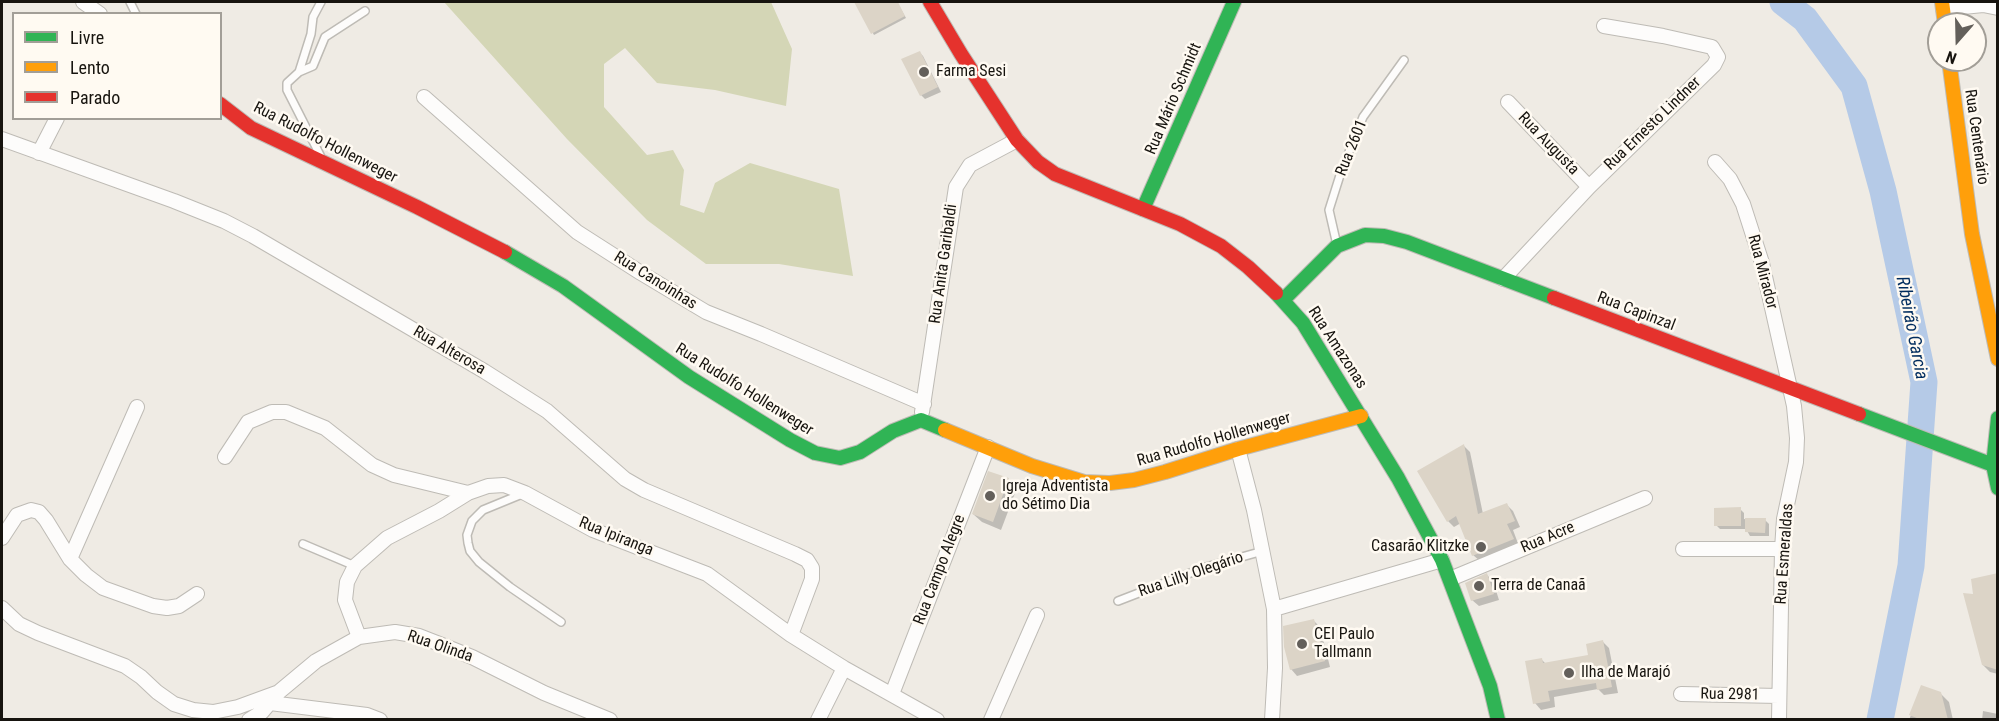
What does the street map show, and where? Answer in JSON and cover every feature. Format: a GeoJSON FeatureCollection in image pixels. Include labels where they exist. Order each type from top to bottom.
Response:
{"type":"FeatureCollection","features":[{"type":"Feature","properties":{"kind":"street"},"geometry":{"type":"LineString","coordinates":[[83,2],[97,12]]}},
{"type":"Feature","properties":{"kind":"street","name":"Rua Amazonas"},"geometry":{"type":"LineString","coordinates":[[930,2],[1017,140],[1038,162],[1055,174],[1078,185],[1180,224],[1221,246],[1248,267],[1283,300],[1303,323],[1398,478],[1442,560],[1490,686],[1498,720]]}},
{"type":"Feature","properties":{"kind":"street","name":"Rua Mário Schmidt"},"geometry":{"type":"LineString","coordinates":[[1143,209],[1234,2]]}},
{"type":"Feature","properties":{"kind":"street"},"geometry":{"type":"LineString","coordinates":[[1942,5],[1983,5],[1998,8]]}},
{"type":"Feature","properties":{"kind":"street","name":"Rua Ernesto Lindner"},"geometry":{"type":"LineString","coordinates":[[1503,279],[1589,187],[1714,65],[1718,57],[1712,47],[1604,26]]}},
{"type":"Feature","properties":{"kind":"street","name":"Rua Centenário"},"geometry":{"type":"LineString","coordinates":[[1951,72],[1972,234],[1998,359]]}},
{"type":"Feature","properties":{"kind":"street","name":"Rua Canoinhas"},"geometry":{"type":"LineString","coordinates":[[424,97],[577,232],[641,273],[706,312],[782,342],[924,404]]}},
{"type":"Feature","properties":{"kind":"street","name":"Rua Augusta"},"geometry":{"type":"LineString","coordinates":[[1508,102],[1589,187]]}},
{"type":"Feature","properties":{"kind":"street","name":"Rua Rudolfo Hollenweger"},"geometry":{"type":"LineString","coordinates":[[222,106],[250,128],[417,207],[519,259],[563,286],[689,377],[815,453],[840,458],[860,452],[893,431],[921,420],[1032,466],[1084,482],[1110,483],[1166,472],[1238,449],[1361,416]]}},
{"type":"Feature","properties":{"kind":"street"},"geometry":{"type":"LineString","coordinates":[[39,153],[56,120]]}},
{"type":"Feature","properties":{"kind":"street","name":"Rua Alterosa"},"geometry":{"type":"LineString","coordinates":[[2,139],[174,201],[254,236],[484,371],[547,411],[625,479],[644,490],[807,560],[812,568],[812,579],[791,635]]}},
{"type":"Feature","properties":{"kind":"street","name":"Rua Anita Garibaldi"},"geometry":{"type":"LineString","coordinates":[[921,420],[956,187],[970,165],[1017,140]]}},
{"type":"Feature","properties":{"kind":"street","name":"Rua Mirador"},"geometry":{"type":"LineString","coordinates":[[1715,162],[1730,179],[1743,204],[1762,263],[1791,389]]}},
{"type":"Feature","properties":{"kind":"street","name":"Rua Capinzal"},"geometry":{"type":"LineString","coordinates":[[1283,300],[1337,246],[1365,235],[1384,236],[1407,242],[1993,465]]}},
{"type":"Feature","properties":{"kind":"street","name":"Rua Esmeraldas"},"geometry":{"type":"LineString","coordinates":[[1779,720],[1782,549],[1784,519],[1796,462],[1797,438],[1791,389]]}},
{"type":"Feature","properties":{"kind":"street"},"geometry":{"type":"LineString","coordinates":[[70,559],[136,407]]}},
{"type":"Feature","properties":{"kind":"street"},"geometry":{"type":"LineString","coordinates":[[225,457],[248,422],[272,412],[286,412],[325,428],[372,465],[394,475],[468,493]]}},
{"type":"Feature","properties":{"kind":"street"},"geometry":{"type":"LineString","coordinates":[[1998,418],[1993,465],[1998,488]]}},
{"type":"Feature","properties":{"kind":"street","name":"Rua Campo Alegre"},"geometry":{"type":"LineString","coordinates":[[892,694],[988,447]]}},
{"type":"Feature","properties":{"kind":"street"},"geometry":{"type":"LineString","coordinates":[[1238,449],[1263,551],[1274,609],[1275,668],[1272,720]]}},
{"type":"Feature","properties":{"kind":"street","name":"Rua Ipiranga"},"geometry":{"type":"LineString","coordinates":[[355,566],[387,538],[468,493],[488,486],[504,485],[525,493],[593,530],[707,574],[791,635],[844,668],[937,720]]}},
{"type":"Feature","properties":{"kind":"street","name":"Rua Acre"},"geometry":{"type":"LineString","coordinates":[[1450,579],[1645,498]]}},
{"type":"Feature","properties":{"kind":"street"},"geometry":{"type":"LineString","coordinates":[[2,538],[17,514],[31,510],[39,513],[54,531],[70,559],[103,588],[153,606],[167,608],[179,606],[197,594]]}},
{"type":"Feature","properties":{"kind":"street"},"geometry":{"type":"LineString","coordinates":[[1683,549],[1782,549]]}},
{"type":"Feature","properties":{"kind":"street"},"geometry":{"type":"LineString","coordinates":[[1274,609],[1442,560]]}},
{"type":"Feature","properties":{"kind":"street"},"geometry":{"type":"LineString","coordinates":[[355,566],[347,582],[345,600],[359,637]]}},
{"type":"Feature","properties":{"kind":"street"},"geometry":{"type":"LineString","coordinates":[[2,608],[19,624],[124,666],[141,676],[157,692],[174,704],[193,710],[213,712],[238,707],[280,691]]}},
{"type":"Feature","properties":{"kind":"street"},"geometry":{"type":"LineString","coordinates":[[991,720],[1037,615]]}},
{"type":"Feature","properties":{"kind":"street","name":"Rua Olinda"},"geometry":{"type":"LineString","coordinates":[[249,720],[262,712],[280,691],[316,661],[359,637],[395,632],[418,636],[472,657],[544,693],[610,720]]}},
{"type":"Feature","properties":{"kind":"street"},"geometry":{"type":"LineString","coordinates":[[818,720],[844,668]]}},
{"type":"Feature","properties":{"kind":"street","name":"Rua 2981"},"geometry":{"type":"LineString","coordinates":[[1682,694],[1779,696]]}},
{"type":"Feature","properties":{"kind":"street"},"geometry":{"type":"LineString","coordinates":[[270,703],[367,715],[380,720]]}},
{"type":"Feature","properties":{"kind":"lane"},"geometry":{"type":"LineString","coordinates":[[299,72],[311,34],[313,17],[321,2]]}},
{"type":"Feature","properties":{"kind":"lane"},"geometry":{"type":"LineString","coordinates":[[326,165],[287,90],[287,84],[299,72],[313,66],[325,37],[365,11]]}},
{"type":"Feature","properties":{"kind":"lane","name":"Rua 2601"},"geometry":{"type":"LineString","coordinates":[[1337,246],[1329,210],[1341,172],[1363,117],[1404,60]]}},
{"type":"Feature","properties":{"kind":"lane"},"geometry":{"type":"LineString","coordinates":[[525,493],[483,510],[472,521],[467,535],[470,551],[510,587],[561,622]]}},
{"type":"Feature","properties":{"kind":"lane"},"geometry":{"type":"LineString","coordinates":[[303,544],[355,566]]}},
{"type":"Feature","properties":{"kind":"lane","name":"Rua Lilly Olegário"},"geometry":{"type":"LineString","coordinates":[[1118,601],[1206,567],[1263,551]]}},
{"type":"Feature","properties":{"kind":"green space"},"geometry":{"type":"Polygon","coordinates":[[[444,2],[771,2],[792,49],[786,106],[715,90],[657,83],[625,48],[604,64],[604,107],[647,155],[673,150],[684,170],[680,205],[704,213],[715,183],[750,163],[839,189],[853,276],[779,264],[706,264],[647,220],[567,139],[444,2]]]}},
{"type":"Feature","properties":{"kind":"building"},"geometry":{"type":"Polygon","coordinates":[[[854,2],[898,2],[905,16],[871,34],[854,2]]]}},
{"type":"Feature","properties":{"kind":"building"},"geometry":{"type":"Polygon","coordinates":[[[920,51],[938,87],[920,96],[901,59],[920,51]]]}},
{"type":"Feature","properties":{"kind":"building"},"geometry":{"type":"Polygon","coordinates":[[[1464,444],[1478,514],[1507,503],[1515,521],[1507,524],[1514,539],[1472,556],[1456,516],[1447,522],[1417,471],[1464,444]]]}},
{"type":"Feature","properties":{"kind":"building","name":"Igreja Adventista do Sétimo Dia"},"geometry":{"type":"Polygon","coordinates":[[[988,471],[1009,478],[993,522],[972,514],[988,471]]]}},
{"type":"Feature","properties":{"kind":"building"},"geometry":{"type":"Polygon","coordinates":[[[1741,507],[1741,526],[1714,526],[1714,508],[1741,507]]]}},
{"type":"Feature","properties":{"kind":"building"},"geometry":{"type":"Polygon","coordinates":[[[1745,518],[1766,518],[1765,533],[1745,532],[1745,518]]]}},
{"type":"Feature","properties":{"kind":"building","name":"Terra de Canaã"},"geometry":{"type":"Polygon","coordinates":[[[1487,573],[1494,594],[1471,601],[1465,583],[1487,573]]]}},
{"type":"Feature","properties":{"kind":"building"},"geometry":{"type":"Polygon","coordinates":[[[1998,573],[1998,670],[1982,665],[1963,593],[1973,594],[1971,579],[1998,573]]]}},
{"type":"Feature","properties":{"kind":"building","name":"CEI Paulo Tallmann"},"geometry":{"type":"Polygon","coordinates":[[[1314,619],[1325,661],[1290,670],[1284,647],[1283,626],[1314,619]]]}},
{"type":"Feature","properties":{"kind":"building","name":"Ilha de Marajó"},"geometry":{"type":"Polygon","coordinates":[[[1603,640],[1612,687],[1597,690],[1596,683],[1548,691],[1550,701],[1533,704],[1525,661],[1542,658],[1543,663],[1588,655],[1586,644],[1603,640]]]}},
{"type":"Feature","properties":{"kind":"building"},"geometry":{"type":"Polygon","coordinates":[[[1921,685],[1941,692],[1948,720],[1922,720],[1909,715],[1921,685]]]}},
{"type":"Feature","properties":{"kind":"waterway","name":"Ribeirão Garcia"},"geometry":{"type":"LineString","coordinates":[[1783,2],[1805,19],[1854,86],[1883,191],[1924,382],[1911,566],[1880,720]]}},
{"type":"Feature","properties":{"kind":"traffic: fast"},"geometry":{"type":"LineString","coordinates":[[1143,209],[1234,2]]}},
{"type":"Feature","properties":{"kind":"traffic: fast"},"geometry":{"type":"LineString","coordinates":[[1283,300],[1337,246],[1365,235],[1384,236],[1407,242],[1554,298]]}},
{"type":"Feature","properties":{"kind":"traffic: fast"},"geometry":{"type":"LineString","coordinates":[[505,252],[563,286],[689,377],[815,453],[840,458],[860,452],[893,431],[921,420],[945,430]]}},
{"type":"Feature","properties":{"kind":"traffic: fast"},"geometry":{"type":"LineString","coordinates":[[1276,293],[1303,323],[1398,478],[1442,560],[1490,686],[1498,720]]}},
{"type":"Feature","properties":{"kind":"traffic: fast"},"geometry":{"type":"LineString","coordinates":[[1859,414],[1993,465]]}},
{"type":"Feature","properties":{"kind":"traffic: fast"},"geometry":{"type":"LineString","coordinates":[[1998,418],[1993,465],[1998,488]]}},
{"type":"Feature","properties":{"kind":"traffic: slow"},"geometry":{"type":"LineString","coordinates":[[1942,2],[1943,12]]}},
{"type":"Feature","properties":{"kind":"traffic: slow"},"geometry":{"type":"LineString","coordinates":[[1951,72],[1972,234],[1998,359]]}},
{"type":"Feature","properties":{"kind":"traffic: slow"},"geometry":{"type":"LineString","coordinates":[[945,430],[1032,466],[1084,482],[1110,483],[1165,472],[1238,449],[1361,416]]}},
{"type":"Feature","properties":{"kind":"traffic: jam"},"geometry":{"type":"LineString","coordinates":[[930,2],[1017,140],[1038,162],[1055,174],[1180,224],[1221,246],[1276,293]]}},
{"type":"Feature","properties":{"kind":"traffic: jam"},"geometry":{"type":"LineString","coordinates":[[222,106],[251,128],[417,207],[505,252]]}},
{"type":"Feature","properties":{"kind":"traffic: jam"},"geometry":{"type":"LineString","coordinates":[[1554,298],[1859,414]]}},
{"type":"Feature","properties":{"kind":"place","name":"Farma Sesi"},"geometry":{"type":"Point","coordinates":[924,72]}},
{"type":"Feature","properties":{"kind":"place","name":"Igreja Adventista do Sétimo Dia"},"geometry":{"type":"Point","coordinates":[990,496]}},
{"type":"Feature","properties":{"kind":"place","name":"Casarão Klitzke"},"geometry":{"type":"Point","coordinates":[1481,547]}},
{"type":"Feature","properties":{"kind":"place","name":"Terra de Canaã"},"geometry":{"type":"Point","coordinates":[1479,586]}},
{"type":"Feature","properties":{"kind":"place","name":"CEI Paulo Tallmann"},"geometry":{"type":"Point","coordinates":[1302,644]}},
{"type":"Feature","properties":{"kind":"place","name":"Ilha de Marajó"},"geometry":{"type":"Point","coordinates":[1569,673]}}]}
